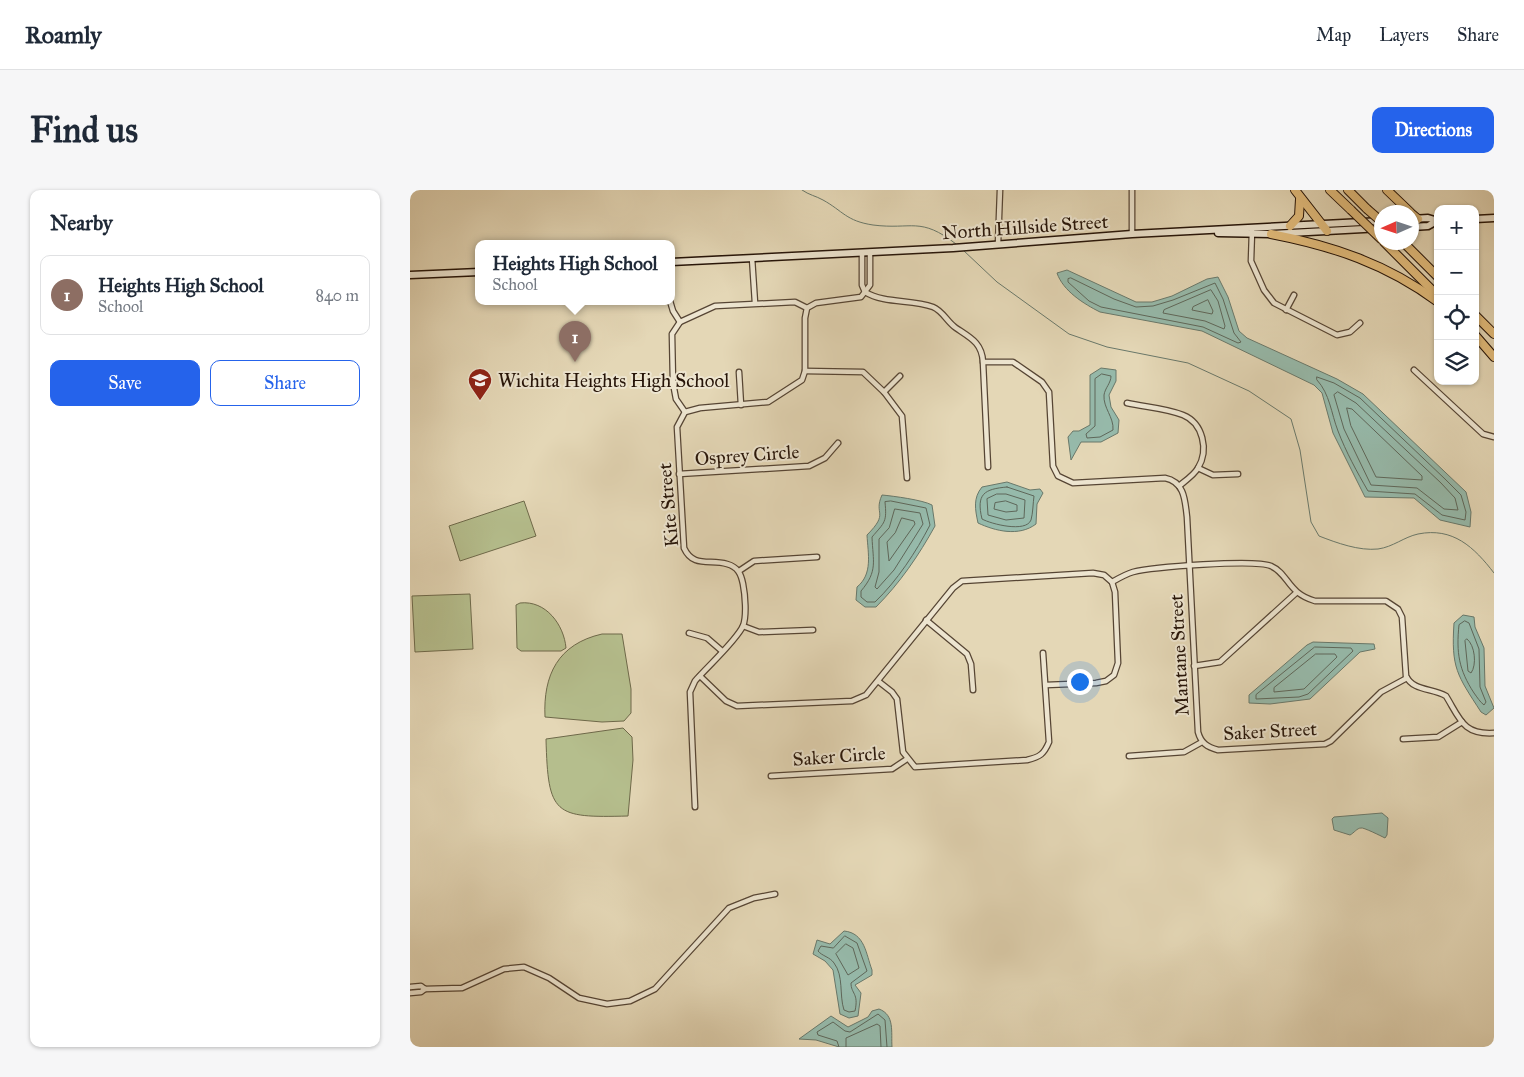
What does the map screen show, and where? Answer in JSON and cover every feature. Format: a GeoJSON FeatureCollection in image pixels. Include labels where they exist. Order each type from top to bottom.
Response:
{"type":"FeatureCollection","features":[{"type":"Feature","properties":{"kind":"highway"},"geometry":{"type":"LineString","coordinates":[[1330,190],[1374,232]]}},
{"type":"Feature","properties":{"kind":"highway"},"geometry":{"type":"LineString","coordinates":[[1348,190],[1374,215]]}},
{"type":"Feature","properties":{"kind":"highway"},"geometry":{"type":"LineString","coordinates":[[1387,190],[1401,205]]}},
{"type":"Feature","properties":{"kind":"highway"},"geometry":{"type":"LineString","coordinates":[[1297,193],[1327,231]]}},
{"type":"Feature","properties":{"kind":"highway"},"geometry":{"type":"LineString","coordinates":[[1290,226],[1300,210],[1297,193]]}},
{"type":"Feature","properties":{"kind":"highway"},"geometry":{"type":"LineString","coordinates":[[1271,234],[1305,240],[1358,256],[1397,275],[1434,299]]}},
{"type":"Feature","properties":{"kind":"highway"},"geometry":{"type":"LineString","coordinates":[[1392,250],[1437,295]]}},
{"type":"Feature","properties":{"kind":"highway"},"geometry":{"type":"LineString","coordinates":[[1411,250],[1434,273]]}},
{"type":"Feature","properties":{"kind":"highway"},"geometry":{"type":"LineString","coordinates":[[1479,319],[1492,332]]}},
{"type":"Feature","properties":{"kind":"highway"},"geometry":{"type":"LineString","coordinates":[[1479,339],[1493,355]]}},
{"type":"Feature","properties":{"kind":"main road"},"geometry":{"type":"LineString","coordinates":[[1479,219],[1494,218]]}},
{"type":"Feature","properties":{"kind":"main road"},"geometry":{"type":"LineString","coordinates":[[1419,219],[1434,221]]}},
{"type":"Feature","properties":{"kind":"main road"},"geometry":{"type":"LineString","coordinates":[[1252,231],[1290,226],[1374,222]]}},
{"type":"Feature","properties":{"kind":"main road"},"geometry":{"type":"LineString","coordinates":[[1419,227],[1428,226],[1434,223]]}},
{"type":"Feature","properties":{"kind":"main road"},"geometry":{"type":"LineString","coordinates":[[1252,231],[1271,234],[1374,228]]}},
{"type":"Feature","properties":{"kind":"main road","name":"North Hillside Street"},"geometry":{"type":"LineString","coordinates":[[675,262],[953,248],[1159,232],[1252,231]]}},
{"type":"Feature","properties":{"kind":"main road"},"geometry":{"type":"LineString","coordinates":[[410,275],[475,272]]}},
{"type":"Feature","properties":{"kind":"street"},"geometry":{"type":"LineString","coordinates":[[998,244],[1000,190]]}},
{"type":"Feature","properties":{"kind":"street"},"geometry":{"type":"LineString","coordinates":[[1132,190],[1132,234]]}},
{"type":"Feature","properties":{"kind":"street"},"geometry":{"type":"LineString","coordinates":[[1252,231],[1250,255],[1268,297],[1286,310],[1337,335],[1350,332],[1360,323]]}},
{"type":"Feature","properties":{"kind":"street"},"geometry":{"type":"LineString","coordinates":[[807,308],[795,302],[755,303],[707,308],[680,322],[672,334],[673,383],[676,399],[686,412],[700,408],[761,404],[773,400],[802,380],[805,371],[805,318],[807,308],[816,303],[854,299],[866,292],[870,285],[870,252]]}},
{"type":"Feature","properties":{"kind":"street"},"geometry":{"type":"LineString","coordinates":[[862,253],[862,285],[866,292],[875,298],[902,300],[939,309],[949,323],[978,343],[983,351],[988,467]]}},
{"type":"Feature","properties":{"kind":"street"},"geometry":{"type":"LineString","coordinates":[[752,258],[755,303]]}},
{"type":"Feature","properties":{"kind":"street"},"geometry":{"type":"LineString","coordinates":[[1286,310],[1294,295]]}},
{"type":"Feature","properties":{"kind":"street"},"geometry":{"type":"LineString","coordinates":[[671,305],[680,322]]}},
{"type":"Feature","properties":{"kind":"street"},"geometry":{"type":"LineString","coordinates":[[983,362],[1013,362],[1046,386],[1049,392],[1053,466],[1062,479],[1073,483],[1165,478],[1179,486],[1198,468],[1202,458],[1203,442],[1201,433],[1192,420],[1184,415],[1127,403]]}},
{"type":"Feature","properties":{"kind":"street"},"geometry":{"type":"LineString","coordinates":[[1414,370],[1483,434],[1494,437]]}},
{"type":"Feature","properties":{"kind":"street"},"geometry":{"type":"LineString","coordinates":[[805,371],[863,372],[884,392],[902,416],[907,478]]}},
{"type":"Feature","properties":{"kind":"street"},"geometry":{"type":"LineString","coordinates":[[739,372],[741,405]]}},
{"type":"Feature","properties":{"kind":"street"},"geometry":{"type":"LineString","coordinates":[[884,392],[900,376]]}},
{"type":"Feature","properties":{"kind":"street","name":"Kite Street"},"geometry":{"type":"LineString","coordinates":[[686,412],[677,427],[683,540],[687,554],[699,562],[727,564],[739,571]]}},
{"type":"Feature","properties":{"kind":"street","name":"Osprey Circle"},"geometry":{"type":"LineString","coordinates":[[679,474],[809,466],[825,458],[838,443]]}},
{"type":"Feature","properties":{"kind":"street"},"geometry":{"type":"LineString","coordinates":[[1198,468],[1213,475],[1238,474]]}},
{"type":"Feature","properties":{"kind":"street","name":"Mantane Street"},"geometry":{"type":"LineString","coordinates":[[1179,486],[1185,501],[1198,732],[1202,742]]}},
{"type":"Feature","properties":{"kind":"street"},"geometry":{"type":"LineString","coordinates":[[695,807],[690,692],[700,676],[743,626],[744,586],[739,571],[754,561],[817,557]]}},
{"type":"Feature","properties":{"kind":"street"},"geometry":{"type":"LineString","coordinates":[[1112,582],[1133,572],[1189,566],[1263,564],[1276,569],[1296,593],[1315,601],[1386,601],[1396,606],[1402,617],[1407,678],[1418,688],[1446,696],[1462,722],[1471,732],[1477,734],[1494,733]]}},
{"type":"Feature","properties":{"kind":"street"},"geometry":{"type":"LineString","coordinates":[[700,676],[728,702],[740,706],[852,701],[866,695],[953,588],[966,580],[1094,573],[1104,575],[1112,582],[1115,592],[1118,659],[1116,673],[1100,683],[1046,686]]}},
{"type":"Feature","properties":{"kind":"street"},"geometry":{"type":"LineString","coordinates":[[1194,666],[1220,662],[1296,593]]}},
{"type":"Feature","properties":{"kind":"street"},"geometry":{"type":"LineString","coordinates":[[926,620],[967,654],[971,664],[973,690]]}},
{"type":"Feature","properties":{"kind":"street"},"geometry":{"type":"LineString","coordinates":[[743,626],[759,632],[813,630]]}},
{"type":"Feature","properties":{"kind":"street"},"geometry":{"type":"LineString","coordinates":[[689,633],[707,638],[722,651]]}},
{"type":"Feature","properties":{"kind":"street"},"geometry":{"type":"LineString","coordinates":[[878,682],[892,692],[898,702],[903,752],[915,767],[927,768],[1028,760],[1038,758],[1045,752],[1049,742],[1043,653]]}},
{"type":"Feature","properties":{"kind":"street","name":"Saker Street"},"geometry":{"type":"LineString","coordinates":[[1202,742],[1210,748],[1218,750],[1326,744],[1381,692],[1407,678]]}},
{"type":"Feature","properties":{"kind":"street"},"geometry":{"type":"LineString","coordinates":[[1403,738],[1438,737],[1462,722]]}},
{"type":"Feature","properties":{"kind":"street"},"geometry":{"type":"LineString","coordinates":[[1129,756],[1184,752],[1202,742]]}},
{"type":"Feature","properties":{"kind":"street","name":"Saker Circle"},"geometry":{"type":"LineString","coordinates":[[771,776],[892,769],[907,759]]}},
{"type":"Feature","properties":{"kind":"street"},"geometry":{"type":"LineString","coordinates":[[410,993],[421,992],[425,989],[462,988],[477,983],[504,969],[524,967],[549,978],[579,998],[607,1004],[630,1001],[656,989],[729,908],[754,898],[775,894]]}},
{"type":"Feature","properties":{"kind":"street"},"geometry":{"type":"LineString","coordinates":[[410,987],[421,986],[425,989]]}},
{"type":"Feature","properties":{"kind":"green space"},"geometry":{"type":"Polygon","coordinates":[[[524,501],[536,536],[460,561],[449,526],[524,501]]]}},
{"type":"Feature","properties":{"kind":"green space"},"geometry":{"type":"Polygon","coordinates":[[[470,594],[473,649],[415,652],[412,596],[470,594]]]}},
{"type":"Feature","properties":{"kind":"green space"},"geometry":{"type":"Polygon","coordinates":[[[520,603],[538,606],[552,616],[562,631],[566,648],[561,651],[521,651],[517,648],[516,605],[520,603]]]}},
{"type":"Feature","properties":{"kind":"green space"},"geometry":{"type":"Polygon","coordinates":[[[602,634],[622,634],[631,689],[631,713],[624,721],[602,722],[545,717],[547,688],[556,663],[574,645],[602,634]]]}},
{"type":"Feature","properties":{"kind":"green space"},"geometry":{"type":"Polygon","coordinates":[[[623,728],[632,737],[633,760],[628,816],[584,816],[570,813],[560,807],[553,797],[549,783],[546,739],[623,728]]]}},
{"type":"Feature","properties":{"kind":"water"},"geometry":{"type":"Polygon","coordinates":[[[1067,270],[1136,302],[1152,302],[1172,296],[1207,279],[1218,277],[1228,297],[1239,331],[1247,338],[1337,379],[1363,394],[1466,492],[1471,512],[1470,527],[1440,520],[1414,498],[1365,497],[1333,433],[1322,393],[1314,385],[1202,331],[1100,312],[1081,301],[1064,286],[1057,273],[1067,270]]]}},
{"type":"Feature","properties":{"kind":"water"},"geometry":{"type":"Polygon","coordinates":[[[1101,368],[1116,370],[1116,381],[1109,395],[1111,407],[1119,420],[1118,433],[1101,442],[1081,442],[1071,460],[1068,437],[1073,431],[1079,431],[1090,425],[1090,375],[1101,368]]]}},
{"type":"Feature","properties":{"kind":"water"},"geometry":{"type":"Polygon","coordinates":[[[1007,482],[1030,490],[1040,489],[1043,493],[1037,504],[1036,524],[1015,532],[999,530],[978,523],[976,504],[979,491],[982,487],[1007,482]]]}},
{"type":"Feature","properties":{"kind":"water"},"geometry":{"type":"Polygon","coordinates":[[[882,495],[915,500],[932,505],[935,526],[916,558],[893,588],[876,607],[865,607],[856,600],[857,587],[862,582],[867,570],[867,535],[878,522],[882,495]]]}},
{"type":"Feature","properties":{"kind":"water"},"geometry":{"type":"Polygon","coordinates":[[[1463,615],[1474,617],[1475,627],[1484,648],[1485,686],[1494,708],[1486,715],[1481,712],[1466,689],[1457,670],[1453,638],[1454,623],[1463,615]]]}},
{"type":"Feature","properties":{"kind":"water"},"geometry":{"type":"Polygon","coordinates":[[[1313,642],[1374,644],[1375,649],[1360,652],[1310,699],[1270,704],[1249,703],[1249,695],[1307,645],[1313,642]]]}},
{"type":"Feature","properties":{"kind":"water"},"geometry":{"type":"Polygon","coordinates":[[[1382,813],[1388,818],[1387,835],[1385,838],[1362,828],[1350,835],[1334,830],[1332,819],[1334,817],[1382,813]]]}},
{"type":"Feature","properties":{"kind":"water"},"geometry":{"type":"Polygon","coordinates":[[[844,931],[851,933],[861,940],[872,970],[872,975],[855,985],[861,993],[858,1016],[849,1018],[840,1014],[833,970],[825,961],[813,954],[817,940],[830,944],[844,931]]]}},
{"type":"Feature","properties":{"kind":"water"},"geometry":{"type":"Polygon","coordinates":[[[879,1009],[888,1015],[890,1020],[892,1047],[839,1047],[816,1040],[799,1039],[831,1016],[848,1027],[868,1017],[872,1011],[879,1009]]]}},
{"type":"Feature","properties":{"kind":"waterway"},"geometry":{"type":"LineString","coordinates":[[802,190],[823,200],[857,221],[873,225],[924,227],[944,235],[956,244]]}},
{"type":"Feature","properties":{"kind":"waterway"},"geometry":{"type":"LineString","coordinates":[[963,250],[997,282],[1069,334],[1107,347],[1188,363],[1249,391],[1291,419],[1300,450],[1311,522],[1319,536],[1348,546],[1378,549],[1418,534],[1442,533],[1452,536],[1470,547],[1494,573]]}},
{"type":"Feature","properties":{"kind":"place","name":"Heights High School"},"geometry":{"type":"Point","coordinates":[575,362]}},
{"type":"Feature","properties":{"kind":"place","name":"Wichita Heights High School"},"geometry":{"type":"Point","coordinates":[480,401]}}]}
